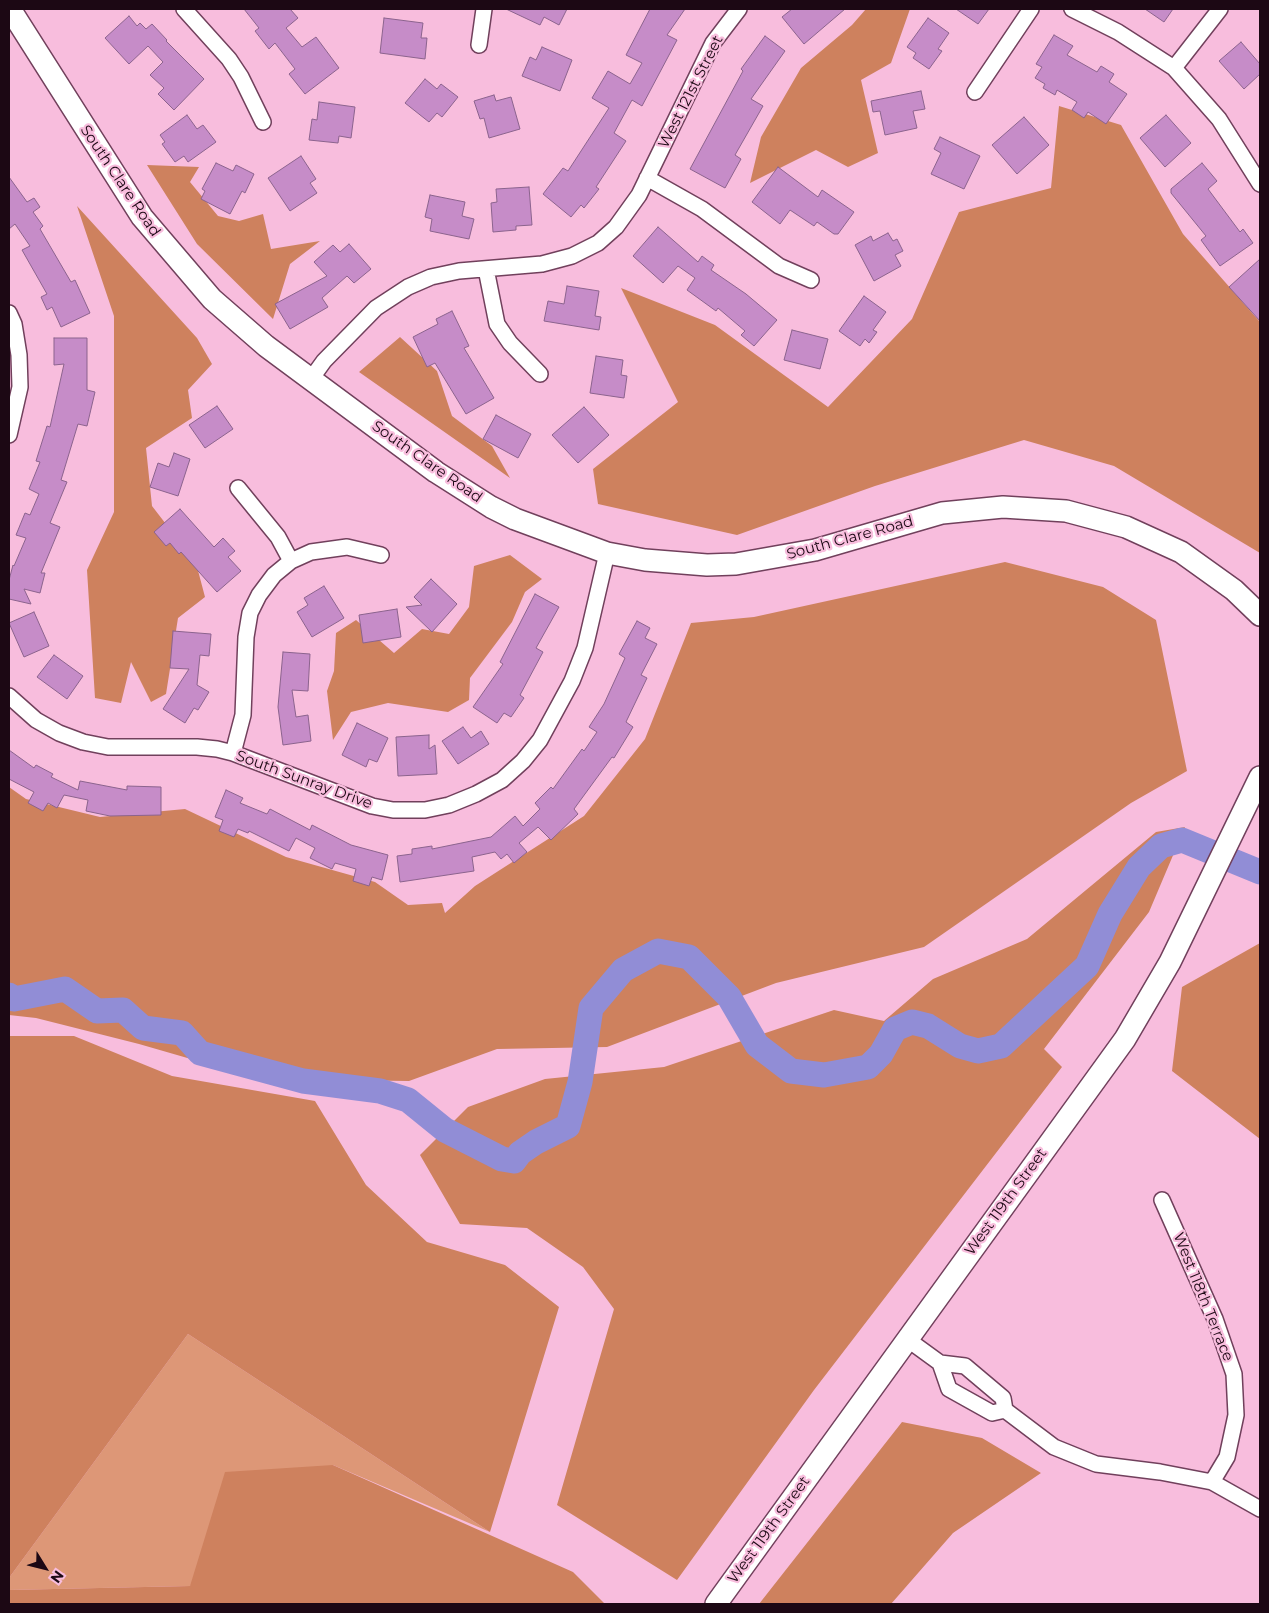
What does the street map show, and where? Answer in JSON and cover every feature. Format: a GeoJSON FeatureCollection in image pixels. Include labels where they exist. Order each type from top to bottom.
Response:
{"type":"FeatureCollection","features":[{"type":"Feature","properties":{"kind":"street","name":"South Clare Road"},"geometry":{"type":"LineString","coordinates":[[10,9],[128,197],[166,248],[225,310],[266,346],[436,472],[515,519],[607,553],[676,563],[707,565],[736,564],[815,550],[942,513],[1003,507],[1040,508],[1096,518],[1126,526],[1153,538],[1181,552],[1212,573],[1260,615]]}},
{"type":"Feature","properties":{"kind":"street"},"geometry":{"type":"LineString","coordinates":[[184,9],[229,59],[241,77],[263,122]]}},
{"type":"Feature","properties":{"kind":"street"},"geometry":{"type":"LineString","coordinates":[[479,45],[484,9]]}},
{"type":"Feature","properties":{"kind":"street","name":"West 121st Street"},"geometry":{"type":"LineString","coordinates":[[311,379],[324,361],[376,308],[408,287],[431,277],[459,271],[542,264],[572,256],[598,242],[616,227],[630,210],[647,178],[713,44],[739,9]]}},
{"type":"Feature","properties":{"kind":"street"},"geometry":{"type":"LineString","coordinates":[[975,92],[1031,9]]}},
{"type":"Feature","properties":{"kind":"street"},"geometry":{"type":"LineString","coordinates":[[1072,9],[1125,36],[1174,68],[1220,119],[1260,184]]}},
{"type":"Feature","properties":{"kind":"street"},"geometry":{"type":"LineString","coordinates":[[1174,68],[1220,9]]}},
{"type":"Feature","properties":{"kind":"street"},"geometry":{"type":"LineString","coordinates":[[647,178],[702,209],[779,266],[810,280]]}},
{"type":"Feature","properties":{"kind":"street"},"geometry":{"type":"LineString","coordinates":[[486,268],[497,324],[510,343],[540,374]]}},
{"type":"Feature","properties":{"kind":"street"},"geometry":{"type":"LineString","coordinates":[[9,313],[14,324],[19,355],[20,387],[9,435]]}},
{"type":"Feature","properties":{"kind":"street"},"geometry":{"type":"LineString","coordinates":[[238,488],[273,530],[291,561]]}},
{"type":"Feature","properties":{"kind":"street"},"geometry":{"type":"LineString","coordinates":[[233,753],[243,715],[246,638],[250,613],[259,595],[274,575],[291,561],[311,552],[328,548],[348,547],[381,556]]}},
{"type":"Feature","properties":{"kind":"street","name":"South Sunray Drive"},"geometry":{"type":"LineString","coordinates":[[9,696],[36,720],[59,733],[83,742],[108,747],[198,747],[233,753],[372,806],[393,810],[425,810],[449,805],[476,794],[502,780],[524,761],[554,716],[585,648],[607,553]]}},
{"type":"Feature","properties":{"kind":"street","name":"West 119th Street"},"geometry":{"type":"LineString","coordinates":[[716,1604],[1125,1039],[1170,962],[1260,777]]}},
{"type":"Feature","properties":{"kind":"street","name":"West 118th Terrace"},"geometry":{"type":"LineString","coordinates":[[1162,1200],[1215,1320],[1234,1374],[1236,1415],[1227,1457],[1212,1482]]}},
{"type":"Feature","properties":{"kind":"street"},"geometry":{"type":"LineString","coordinates":[[907,1339],[940,1363],[965,1366],[1003,1398],[1005,1410],[1054,1447],[1096,1464],[1160,1472],[1212,1482],[1260,1509]]}},
{"type":"Feature","properties":{"kind":"street"},"geometry":{"type":"LineString","coordinates":[[940,1363],[949,1389],[992,1413],[1005,1410]]}},
{"type":"Feature","properties":{"kind":"shaded area"},"geometry":{"type":"Polygon","coordinates":[[[866,9],[910,9],[891,63],[861,80],[878,153],[848,167],[816,150],[750,183],[761,137],[801,68],[852,25],[866,9]]]}},
{"type":"Feature","properties":{"kind":"shaded area"},"geometry":{"type":"Polygon","coordinates":[[[1059,106],[1121,125],[1183,234],[1260,322],[1260,553],[1114,466],[1024,440],[875,486],[737,535],[598,504],[593,469],[678,402],[621,288],[715,325],[828,407],[912,319],[959,212],[1051,188],[1059,106]]]}},
{"type":"Feature","properties":{"kind":"shaded area"},"geometry":{"type":"Polygon","coordinates":[[[147,165],[199,167],[190,182],[218,216],[239,221],[263,214],[271,249],[320,241],[290,264],[273,319],[197,244],[147,165]]]}},
{"type":"Feature","properties":{"kind":"shaded area"},"geometry":{"type":"Polygon","coordinates":[[[77,206],[197,338],[212,364],[188,390],[192,418],[146,448],[152,506],[196,563],[205,597],[178,618],[166,694],[151,702],[131,662],[121,703],[95,698],[87,570],[114,512],[114,316],[77,206]]]}},
{"type":"Feature","properties":{"kind":"shaded area"},"geometry":{"type":"Polygon","coordinates":[[[400,337],[437,371],[452,416],[492,446],[510,478],[359,372],[400,337]]]}},
{"type":"Feature","properties":{"kind":"shaded area"},"geometry":{"type":"Polygon","coordinates":[[[510,555],[542,579],[525,592],[512,622],[470,678],[469,700],[448,712],[388,703],[351,712],[333,740],[327,691],[334,671],[336,633],[356,620],[394,653],[422,629],[449,634],[469,607],[474,566],[510,555]]]}},
{"type":"Feature","properties":{"kind":"shaded area"},"geometry":{"type":"Polygon","coordinates":[[[1005,562],[1103,587],[1156,620],[1187,771],[1131,803],[924,947],[776,983],[607,1047],[497,1049],[409,1081],[260,1079],[139,1044],[36,1018],[9,1015],[9,787],[26,799],[100,817],[185,809],[286,857],[375,882],[408,905],[442,903],[445,913],[475,886],[584,816],[645,739],[691,623],[754,617],[1005,562]]]}},
{"type":"Feature","properties":{"kind":"shaded area"},"geometry":{"type":"Polygon","coordinates":[[[1185,827],[1149,912],[1044,1049],[1062,1067],[814,1390],[677,1580],[557,1505],[614,1309],[583,1267],[527,1228],[460,1224],[420,1155],[468,1107],[545,1079],[664,1067],[834,1010],[884,1021],[933,979],[1027,939],[1156,832],[1185,827]]]}},
{"type":"Feature","properties":{"kind":"shaded area"},"geometry":{"type":"Polygon","coordinates":[[[1260,943],[1260,1139],[1172,1071],[1182,987],[1260,943]]]}},
{"type":"Feature","properties":{"kind":"shaded area"},"geometry":{"type":"Polygon","coordinates":[[[9,1036],[74,1036],[172,1076],[315,1101],[366,1185],[427,1242],[505,1265],[559,1307],[490,1532],[188,1334],[9,1578],[9,1036]]]}},
{"type":"Feature","properties":{"kind":"shaded area"},"geometry":{"type":"Polygon","coordinates":[[[188,1334],[490,1532],[333,1465],[190,1586],[9,1590],[9,1578],[188,1334]]]}},
{"type":"Feature","properties":{"kind":"shaded area"},"geometry":{"type":"Polygon","coordinates":[[[902,1422],[982,1438],[1041,1473],[953,1533],[891,1604],[759,1604],[902,1422]]]}},
{"type":"Feature","properties":{"kind":"shaded area"},"geometry":{"type":"Polygon","coordinates":[[[333,1465],[573,1572],[605,1604],[9,1604],[9,1590],[190,1586],[225,1472],[333,1465]]]}},
{"type":"Feature","properties":{"kind":"building"},"geometry":{"type":"Polygon","coordinates":[[[244,9],[290,9],[298,18],[286,28],[302,47],[316,37],[339,68],[305,94],[289,74],[295,69],[275,43],[269,49],[255,31],[259,28],[244,9]]]}},
{"type":"Feature","properties":{"kind":"building"},"geometry":{"type":"Polygon","coordinates":[[[506,9],[567,9],[559,25],[544,17],[540,25],[506,9]]]}},
{"type":"Feature","properties":{"kind":"building"},"geometry":{"type":"Polygon","coordinates":[[[650,9],[685,9],[667,35],[677,40],[642,106],[632,100],[614,133],[626,141],[596,187],[599,189],[584,208],[581,205],[571,217],[543,194],[563,168],[568,171],[609,108],[592,98],[608,71],[630,84],[642,63],[626,55],[650,9]]]}},
{"type":"Feature","properties":{"kind":"building"},"geometry":{"type":"Polygon","coordinates":[[[792,9],[845,9],[804,44],[782,17],[792,9]]]}},
{"type":"Feature","properties":{"kind":"building"},"geometry":{"type":"Polygon","coordinates":[[[956,9],[989,9],[978,24],[956,9]]]}},
{"type":"Feature","properties":{"kind":"building"},"geometry":{"type":"Polygon","coordinates":[[[1145,9],[1173,9],[1164,22],[1145,9]]]}},
{"type":"Feature","properties":{"kind":"building"},"geometry":{"type":"Polygon","coordinates":[[[129,16],[137,26],[140,23],[146,29],[152,24],[166,41],[204,79],[174,110],[158,94],[164,88],[150,75],[163,62],[148,46],[129,64],[105,38],[129,16]]]}},
{"type":"Feature","properties":{"kind":"building"},"geometry":{"type":"Polygon","coordinates":[[[384,18],[423,23],[421,38],[427,38],[425,59],[380,53],[384,18]]]}},
{"type":"Feature","properties":{"kind":"building"},"geometry":{"type":"Polygon","coordinates":[[[928,18],[949,33],[938,49],[942,51],[929,69],[913,58],[916,53],[907,47],[928,18]]]}},
{"type":"Feature","properties":{"kind":"building"},"geometry":{"type":"Polygon","coordinates":[[[1054,35],[1073,46],[1067,55],[1097,72],[1101,66],[1114,74],[1109,82],[1127,94],[1106,124],[1088,112],[1084,118],[1072,110],[1077,102],[1057,90],[1055,95],[1043,88],[1045,84],[1035,78],[1042,67],[1036,64],[1054,35]]]}},
{"type":"Feature","properties":{"kind":"building"},"geometry":{"type":"Polygon","coordinates":[[[765,36],[785,51],[751,99],[763,106],[735,155],[741,159],[725,188],[690,169],[743,71],[741,69],[765,36]]]}},
{"type":"Feature","properties":{"kind":"building"},"geometry":{"type":"Polygon","coordinates":[[[1241,42],[1260,64],[1260,74],[1244,89],[1219,61],[1241,42]]]}},
{"type":"Feature","properties":{"kind":"building"},"geometry":{"type":"Polygon","coordinates":[[[542,47],[572,60],[560,91],[522,76],[530,57],[536,60],[542,47]]]}},
{"type":"Feature","properties":{"kind":"building"},"geometry":{"type":"Polygon","coordinates":[[[425,79],[437,89],[441,84],[458,97],[442,117],[437,113],[429,122],[405,103],[425,79]]]}},
{"type":"Feature","properties":{"kind":"building"},"geometry":{"type":"Polygon","coordinates":[[[921,91],[925,109],[913,111],[917,128],[885,135],[880,111],[873,112],[871,101],[921,91]]]}},
{"type":"Feature","properties":{"kind":"building"},"geometry":{"type":"Polygon","coordinates":[[[494,95],[496,101],[511,97],[520,129],[489,138],[484,118],[480,119],[474,101],[494,95]]]}},
{"type":"Feature","properties":{"kind":"building"},"geometry":{"type":"Polygon","coordinates":[[[319,102],[355,107],[351,138],[339,136],[338,143],[309,140],[312,119],[317,120],[319,102]]]}},
{"type":"Feature","properties":{"kind":"building"},"geometry":{"type":"Polygon","coordinates":[[[187,115],[197,129],[203,125],[216,142],[188,162],[184,156],[175,162],[162,144],[165,142],[160,135],[187,115]]]}},
{"type":"Feature","properties":{"kind":"building"},"geometry":{"type":"Polygon","coordinates":[[[1166,115],[1191,143],[1165,167],[1140,138],[1166,115]]]}},
{"type":"Feature","properties":{"kind":"building"},"geometry":{"type":"Polygon","coordinates":[[[1024,117],[1049,145],[1017,174],[992,145],[1024,117]]]}},
{"type":"Feature","properties":{"kind":"building"},"geometry":{"type":"Polygon","coordinates":[[[940,137],[980,156],[964,189],[931,174],[941,153],[934,149],[940,137]]]}},
{"type":"Feature","properties":{"kind":"building"},"geometry":{"type":"Polygon","coordinates":[[[301,156],[316,179],[310,183],[317,193],[290,211],[268,178],[301,156]]]}},
{"type":"Feature","properties":{"kind":"building"},"geometry":{"type":"Polygon","coordinates":[[[216,163],[233,171],[236,165],[254,174],[245,193],[242,191],[230,214],[201,199],[205,191],[202,189],[216,163]]]}},
{"type":"Feature","properties":{"kind":"building"},"geometry":{"type":"Polygon","coordinates":[[[1202,163],[1217,181],[1208,189],[1240,232],[1243,229],[1253,243],[1220,266],[1201,240],[1206,236],[1171,193],[1171,189],[1202,163]]]}},
{"type":"Feature","properties":{"kind":"building"},"geometry":{"type":"Polygon","coordinates":[[[778,167],[818,197],[822,190],[854,212],[838,234],[834,234],[817,222],[814,226],[790,210],[780,224],[752,202],[778,167]]]}},
{"type":"Feature","properties":{"kind":"building"},"geometry":{"type":"Polygon","coordinates":[[[9,177],[27,202],[34,198],[40,207],[33,212],[43,226],[40,229],[71,282],[75,280],[90,313],[61,327],[52,307],[47,310],[41,297],[47,294],[22,250],[30,246],[15,224],[9,229],[9,177]]]}},
{"type":"Feature","properties":{"kind":"building"},"geometry":{"type":"Polygon","coordinates":[[[529,187],[532,225],[516,226],[516,230],[493,232],[491,203],[497,202],[496,189],[529,187]]]}},
{"type":"Feature","properties":{"kind":"building"},"geometry":{"type":"Polygon","coordinates":[[[430,195],[465,202],[462,216],[474,219],[469,239],[430,231],[432,219],[425,217],[430,195]]]}},
{"type":"Feature","properties":{"kind":"building"},"geometry":{"type":"Polygon","coordinates":[[[658,227],[698,262],[702,256],[714,265],[711,270],[746,294],[777,320],[754,346],[741,335],[745,331],[718,308],[716,311],[687,290],[695,278],[678,266],[663,283],[633,256],[658,227]]]}},
{"type":"Feature","properties":{"kind":"building"},"geometry":{"type":"Polygon","coordinates":[[[888,233],[893,241],[897,239],[903,251],[895,255],[901,266],[874,281],[855,245],[871,236],[873,241],[888,233]]]}},
{"type":"Feature","properties":{"kind":"building"},"geometry":{"type":"Polygon","coordinates":[[[349,244],[371,269],[354,283],[347,276],[322,298],[328,307],[290,329],[275,304],[327,276],[314,262],[333,245],[340,252],[349,244]]]}},
{"type":"Feature","properties":{"kind":"building"},"geometry":{"type":"Polygon","coordinates":[[[1260,259],[1260,321],[1229,287],[1260,259]]]}},
{"type":"Feature","properties":{"kind":"building"},"geometry":{"type":"Polygon","coordinates":[[[567,286],[599,291],[595,316],[601,317],[599,330],[544,321],[548,301],[564,304],[567,286]]]}},
{"type":"Feature","properties":{"kind":"building"},"geometry":{"type":"Polygon","coordinates":[[[864,296],[886,312],[873,330],[877,332],[869,343],[865,339],[860,346],[839,331],[864,296]]]}},
{"type":"Feature","properties":{"kind":"building"},"geometry":{"type":"Polygon","coordinates":[[[452,311],[469,346],[464,348],[494,398],[466,414],[435,363],[427,367],[413,337],[438,324],[436,319],[452,311]]]}},
{"type":"Feature","properties":{"kind":"building"},"geometry":{"type":"Polygon","coordinates":[[[792,330],[828,339],[820,369],[784,360],[792,330]]]}},
{"type":"Feature","properties":{"kind":"building"},"geometry":{"type":"Polygon","coordinates":[[[54,338],[87,338],[87,390],[95,392],[87,426],[78,424],[61,480],[67,482],[50,523],[60,527],[41,573],[45,573],[40,593],[24,589],[31,604],[9,599],[9,580],[13,565],[26,538],[16,535],[25,513],[30,515],[39,494],[29,489],[40,462],[36,461],[47,426],[50,427],[64,364],[54,365],[54,338]]]}},
{"type":"Feature","properties":{"kind":"building"},"geometry":{"type":"Polygon","coordinates":[[[596,356],[623,360],[621,375],[627,376],[624,398],[590,393],[596,356]]]}},
{"type":"Feature","properties":{"kind":"building"},"geometry":{"type":"Polygon","coordinates":[[[217,406],[233,429],[205,448],[189,425],[217,406]]]}},
{"type":"Feature","properties":{"kind":"building"},"geometry":{"type":"Polygon","coordinates":[[[584,407],[609,435],[578,463],[552,435],[584,407]]]}},
{"type":"Feature","properties":{"kind":"building"},"geometry":{"type":"Polygon","coordinates":[[[496,415],[531,434],[518,458],[483,439],[496,415]]]}},
{"type":"Feature","properties":{"kind":"building"},"geometry":{"type":"Polygon","coordinates":[[[174,453],[190,459],[178,496],[150,487],[158,463],[169,467],[174,453]]]}},
{"type":"Feature","properties":{"kind":"building"},"geometry":{"type":"Polygon","coordinates":[[[180,509],[214,547],[223,538],[235,551],[228,557],[241,571],[217,592],[181,552],[179,554],[170,543],[166,546],[154,532],[180,509]]]}},
{"type":"Feature","properties":{"kind":"building"},"geometry":{"type":"Polygon","coordinates":[[[431,579],[457,604],[432,632],[406,607],[422,605],[414,597],[431,579]]]}},
{"type":"Feature","properties":{"kind":"building"},"geometry":{"type":"Polygon","coordinates":[[[324,586],[344,618],[312,637],[297,612],[308,605],[304,598],[324,586]]]}},
{"type":"Feature","properties":{"kind":"building"},"geometry":{"type":"Polygon","coordinates":[[[535,594],[559,607],[536,648],[543,652],[520,695],[524,698],[511,717],[504,713],[497,723],[473,707],[503,664],[500,662],[535,594]]]}},
{"type":"Feature","properties":{"kind":"building"},"geometry":{"type":"Polygon","coordinates":[[[397,609],[401,637],[363,643],[359,615],[397,609]]]}},
{"type":"Feature","properties":{"kind":"building"},"geometry":{"type":"Polygon","coordinates":[[[34,612],[49,646],[24,657],[9,623],[34,612]]]}},
{"type":"Feature","properties":{"kind":"building"},"geometry":{"type":"Polygon","coordinates":[[[637,621],[650,628],[645,638],[657,644],[641,675],[647,678],[626,722],[633,727],[614,758],[612,757],[574,809],[578,814],[551,840],[538,827],[519,843],[527,852],[514,863],[507,854],[501,859],[495,852],[472,857],[474,871],[400,882],[397,856],[412,854],[412,849],[432,846],[432,849],[491,837],[515,816],[523,826],[540,809],[535,803],[551,787],[553,789],[597,732],[589,727],[604,704],[625,658],[619,654],[637,621]]]}},
{"type":"Feature","properties":{"kind":"building"},"geometry":{"type":"Polygon","coordinates":[[[173,631],[211,634],[209,656],[200,655],[197,685],[209,692],[198,710],[194,708],[185,723],[163,709],[189,669],[170,668],[173,631]]]}},
{"type":"Feature","properties":{"kind":"building"},"geometry":{"type":"Polygon","coordinates":[[[283,652],[310,654],[308,691],[292,690],[296,717],[308,715],[311,741],[283,745],[278,707],[283,652]]]}},
{"type":"Feature","properties":{"kind":"building"},"geometry":{"type":"Polygon","coordinates":[[[54,655],[83,676],[67,699],[37,677],[54,655]]]}},
{"type":"Feature","properties":{"kind":"building"},"geometry":{"type":"Polygon","coordinates":[[[357,723],[388,738],[377,762],[369,759],[366,767],[342,755],[357,723]]]}},
{"type":"Feature","properties":{"kind":"building"},"geometry":{"type":"Polygon","coordinates":[[[463,727],[471,738],[481,731],[489,744],[458,764],[442,741],[463,727]]]}},
{"type":"Feature","properties":{"kind":"building"},"geometry":{"type":"Polygon","coordinates":[[[429,735],[429,749],[435,745],[437,774],[398,776],[396,737],[429,735]]]}},
{"type":"Feature","properties":{"kind":"building"},"geometry":{"type":"Polygon","coordinates":[[[9,750],[34,768],[36,765],[53,774],[51,777],[78,790],[80,781],[127,790],[127,786],[161,787],[161,815],[110,816],[86,811],[88,800],[64,795],[57,808],[48,803],[43,811],[28,803],[34,792],[9,779],[9,750]]]}},
{"type":"Feature","properties":{"kind":"building"},"geometry":{"type":"Polygon","coordinates":[[[226,790],[243,798],[240,803],[267,814],[270,809],[310,830],[312,825],[351,845],[388,855],[382,880],[372,877],[369,886],[353,881],[356,869],[335,863],[332,869],[310,858],[315,848],[296,838],[289,851],[249,831],[248,833],[238,829],[234,837],[219,831],[223,820],[215,817],[226,790]]]}},
{"type":"Feature","properties":{"kind":"waterway"},"geometry":{"type":"LineString","coordinates":[[9,995],[14,999],[65,989],[97,1011],[123,1010],[143,1028],[182,1033],[200,1053],[303,1081],[380,1091],[408,1100],[445,1130],[502,1159],[514,1161],[520,1153],[536,1142],[568,1126],[580,1082],[591,1008],[623,970],[658,951],[689,957],[729,997],[757,1045],[791,1071],[824,1075],[868,1067],[881,1054],[895,1029],[912,1022],[928,1026],[960,1046],[978,1051],[1001,1046],[1087,966],[1110,914],[1139,867],[1161,846],[1182,840],[1260,872]]}}]}
